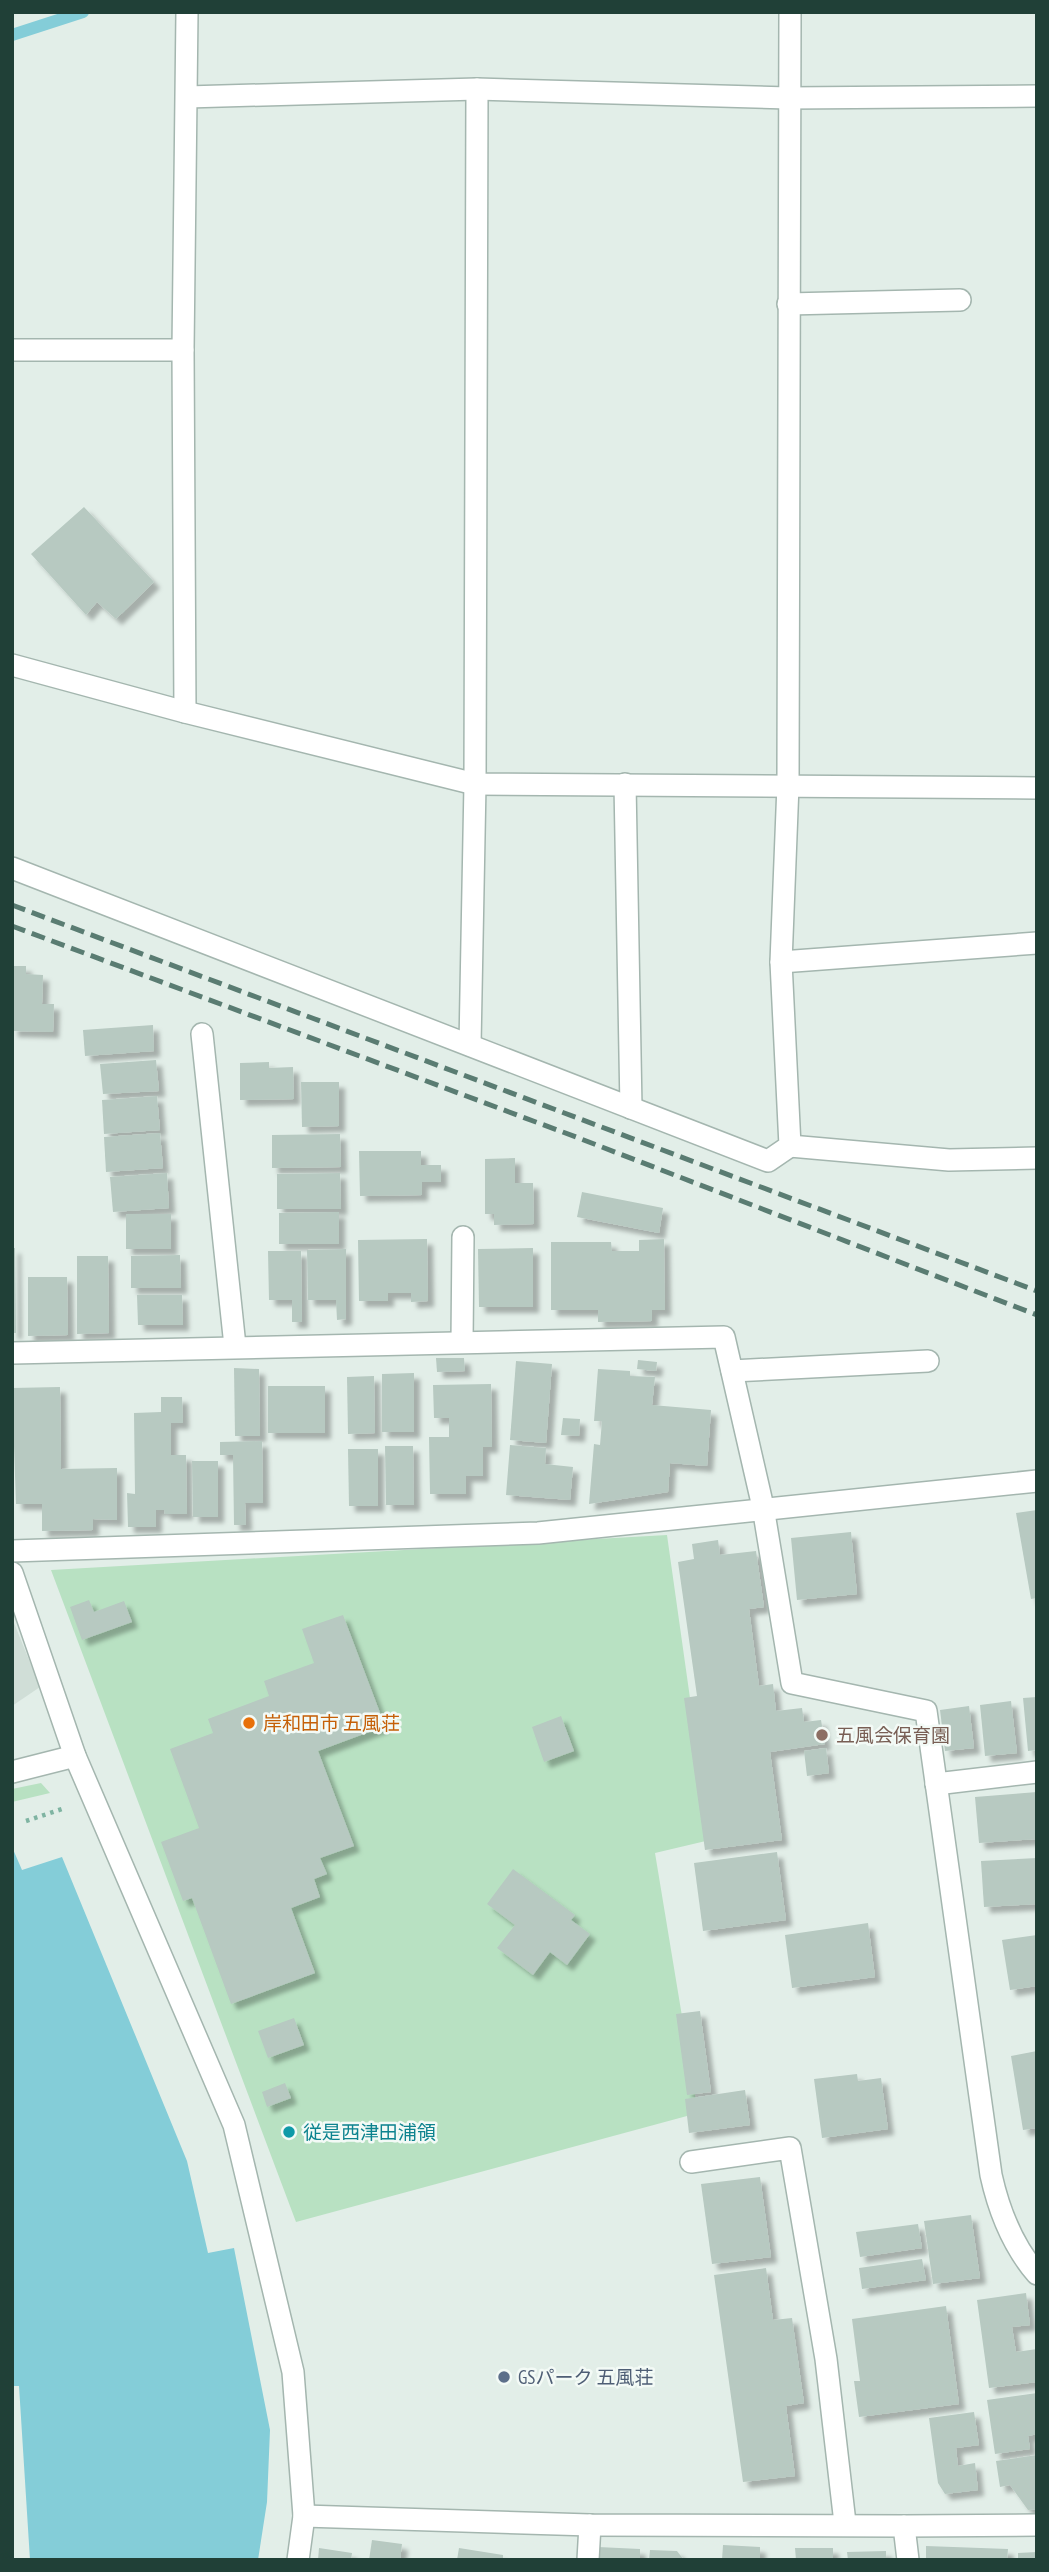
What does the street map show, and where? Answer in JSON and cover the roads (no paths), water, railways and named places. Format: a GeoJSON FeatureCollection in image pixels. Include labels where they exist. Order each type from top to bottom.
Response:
{"type":"FeatureCollection","features":[{"type":"Feature","properties":{"kind":"street"},"geometry":{"type":"LineString","coordinates":[[186,712],[183,350],[187,12]]}},
{"type":"Feature","properties":{"kind":"street"},"geometry":{"type":"LineString","coordinates":[[790,12],[788,785],[780,962],[790,1146]]}},
{"type":"Feature","properties":{"kind":"street"},"geometry":{"type":"LineString","coordinates":[[187,97],[477,89],[788,99],[1037,96]]}},
{"type":"Feature","properties":{"kind":"street"},"geometry":{"type":"LineString","coordinates":[[470,1045],[475,784],[477,89]]}},
{"type":"Feature","properties":{"kind":"street"},"geometry":{"type":"LineString","coordinates":[[788,304],[960,300]]}},
{"type":"Feature","properties":{"kind":"street"},"geometry":{"type":"LineString","coordinates":[[12,351],[183,350]]}},
{"type":"Feature","properties":{"kind":"street"},"geometry":{"type":"LineString","coordinates":[[12,665],[186,712],[475,784],[1037,788]]}},
{"type":"Feature","properties":{"kind":"street"},"geometry":{"type":"LineString","coordinates":[[625,784],[631,1108]]}},
{"type":"Feature","properties":{"kind":"street"},"geometry":{"type":"LineString","coordinates":[[12,868],[768,1161],[790,1146],[949,1160],[1037,1158]]}},
{"type":"Feature","properties":{"kind":"street"},"geometry":{"type":"LineString","coordinates":[[780,962],[1037,943]]}},
{"type":"Feature","properties":{"kind":"street"},"geometry":{"type":"LineString","coordinates":[[202,1034],[235,1346]]}},
{"type":"Feature","properties":{"kind":"street"},"geometry":{"type":"LineString","coordinates":[[462,1342],[463,1237]]}},
{"type":"Feature","properties":{"kind":"street"},"geometry":{"type":"LineString","coordinates":[[12,1353],[724,1337],[763,1507],[792,1683],[926,1711],[991,2175],[999,2208],[1022,2257],[1037,2274]]}},
{"type":"Feature","properties":{"kind":"street"},"geometry":{"type":"LineString","coordinates":[[732,1371],[928,1361]]}},
{"type":"Feature","properties":{"kind":"street"},"geometry":{"type":"LineString","coordinates":[[12,1551],[538,1532],[763,1507],[1037,1482]]}},
{"type":"Feature","properties":{"kind":"street"},"geometry":{"type":"LineString","coordinates":[[12,1573],[75,1756],[234,2125],[293,2372],[304,2516],[298,2560]]}},
{"type":"Feature","properties":{"kind":"street"},"geometry":{"type":"LineString","coordinates":[[12,1772],[75,1756]]}},
{"type":"Feature","properties":{"kind":"street"},"geometry":{"type":"LineString","coordinates":[[936,1784],[1037,1772]]}},
{"type":"Feature","properties":{"kind":"street"},"geometry":{"type":"LineString","coordinates":[[691,2162],[790,2148],[826,2359],[845,2523]]}},
{"type":"Feature","properties":{"kind":"street"},"geometry":{"type":"LineString","coordinates":[[304,2516],[590,2525],[1037,2525]]}},
{"type":"Feature","properties":{"kind":"street"},"geometry":{"type":"LineString","coordinates":[[588,2560],[590,2525]]}},
{"type":"Feature","properties":{"kind":"street"},"geometry":{"type":"LineString","coordinates":[[904,2526],[908,2560]]}},
{"type":"Feature","properties":{"kind":"water"},"geometry":{"type":"Polygon","coordinates":[[[12,1847],[22,1870],[62,1857],[187,2161],[208,2253],[234,2248],[270,2430],[267,2502],[258,2560],[30,2560],[19,2386],[12,2386],[12,1847]]]}},
{"type":"Feature","properties":{"kind":"waterway"},"geometry":{"type":"LineString","coordinates":[[12,35],[83,12]]}},
{"type":"Feature","properties":{"kind":"railway"},"geometry":{"type":"LineString","coordinates":[[12,905],[1037,1291]]}},
{"type":"Feature","properties":{"kind":"railway"},"geometry":{"type":"LineString","coordinates":[[12,926],[576,1137],[1037,1315]]}},
{"type":"Feature","properties":{"kind":"place","name":"岸和田市 五風荘"},"geometry":{"type":"Point","coordinates":[249,1723]}},
{"type":"Feature","properties":{"kind":"place","name":"五風会保育園"},"geometry":{"type":"Point","coordinates":[822,1735]}},
{"type":"Feature","properties":{"kind":"place","name":"従是西津田浦領"},"geometry":{"type":"Point","coordinates":[289,2132]}},
{"type":"Feature","properties":{"kind":"place","name":"GSパーク 五風荘"},"geometry":{"type":"Point","coordinates":[504,2377]}}]}
